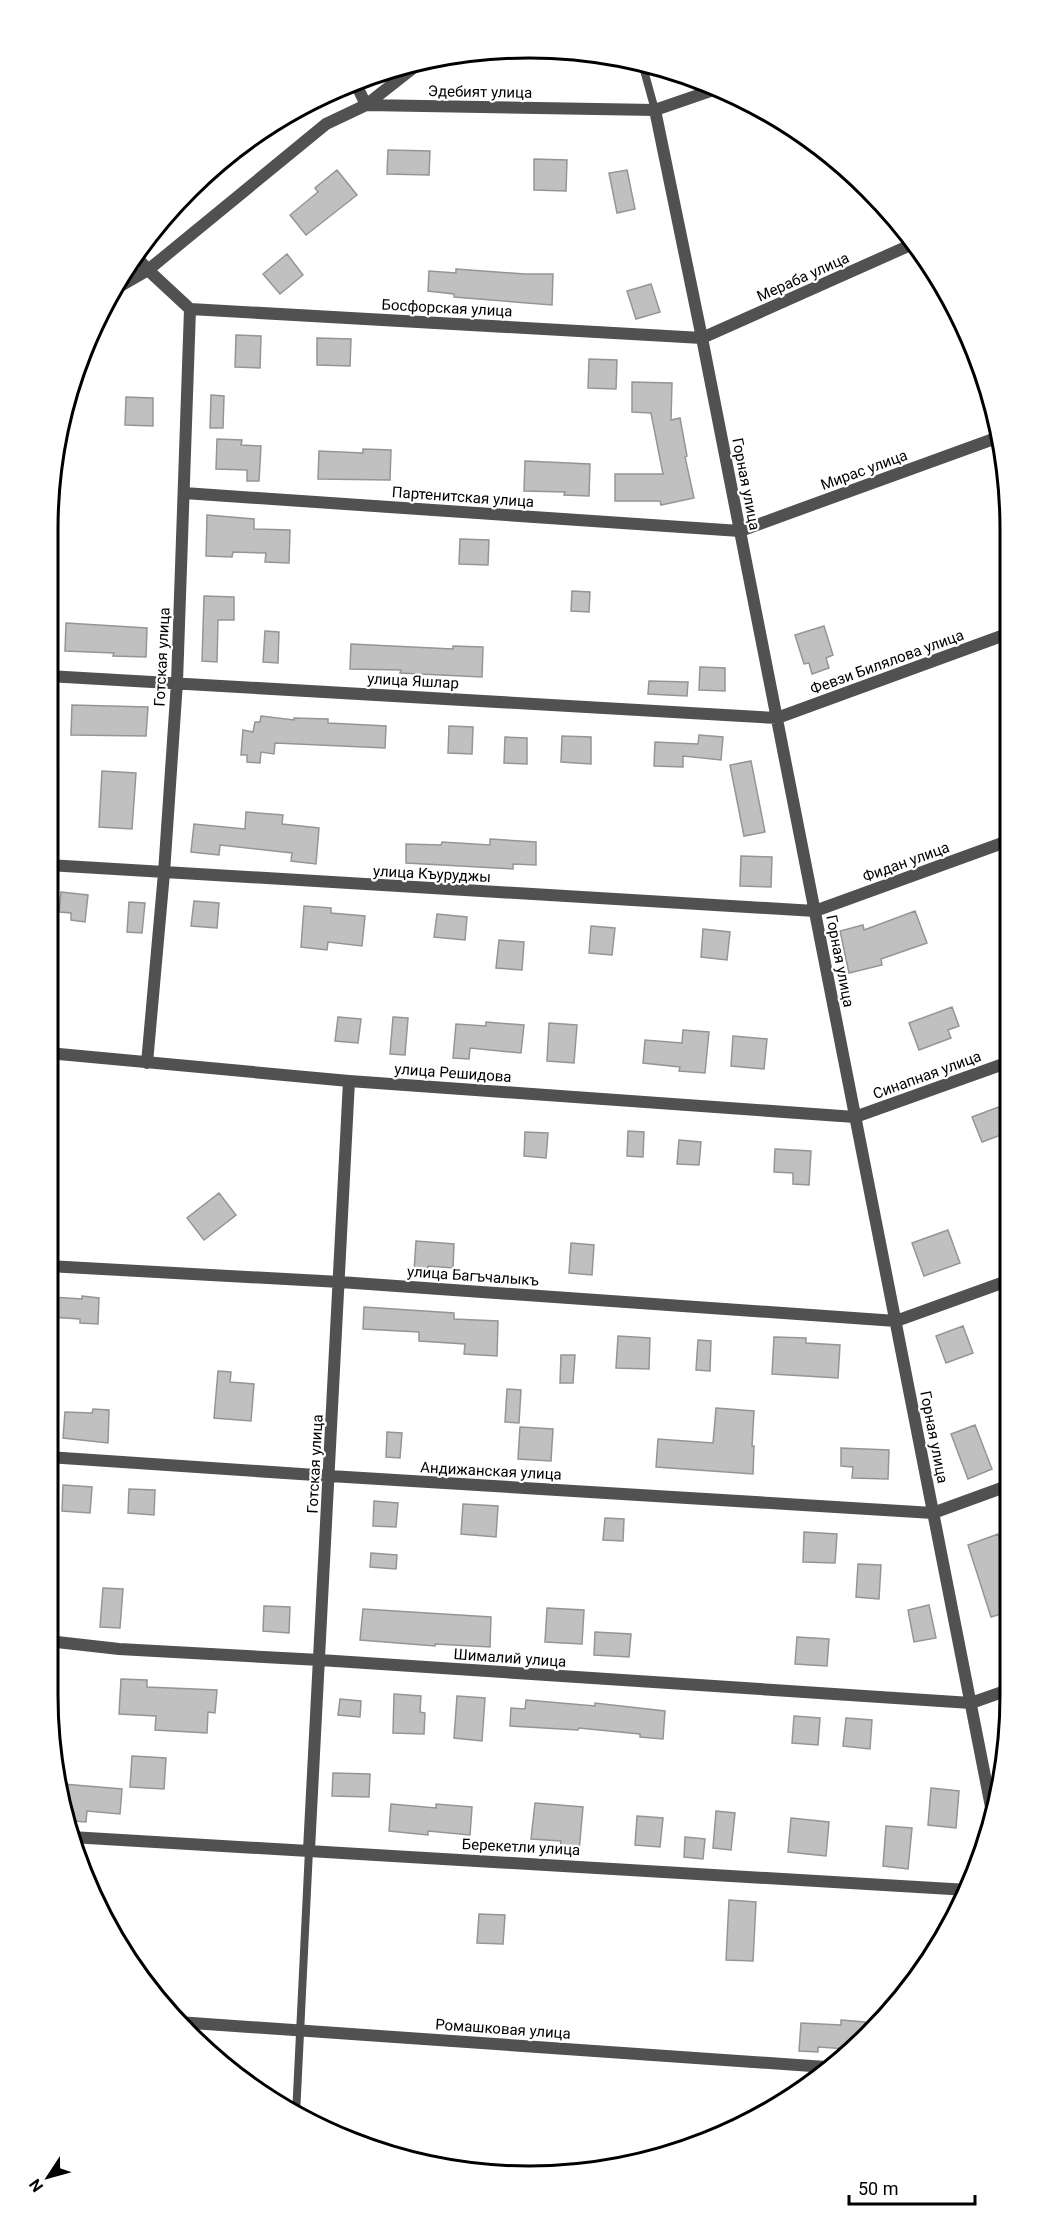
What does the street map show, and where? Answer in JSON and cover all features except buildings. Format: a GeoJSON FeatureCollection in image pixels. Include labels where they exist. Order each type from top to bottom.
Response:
{"type":"FeatureCollection","features":[{"type":"Feature","properties":{"kind":"street"},"geometry":{"type":"LineString","coordinates":[[359,90],[366,105],[402,77]]}},
{"type":"Feature","properties":{"kind":"street","name":"Эдебият улица"},"geometry":{"type":"LineString","coordinates":[[131,280],[148,270],[326,124],[366,105],[655,110],[706,92]]}},
{"type":"Feature","properties":{"kind":"street","name":"Горная улица"},"geometry":{"type":"LineString","coordinates":[[655,110],[702,338],[989,1796]]}},
{"type":"Feature","properties":{"kind":"street","name":"Мераба улица"},"geometry":{"type":"LineString","coordinates":[[702,338],[906,247]]}},
{"type":"Feature","properties":{"kind":"street"},"geometry":{"type":"LineString","coordinates":[[142,263],[190,309]]}},
{"type":"Feature","properties":{"kind":"street","name":"Босфорская улица"},"geometry":{"type":"LineString","coordinates":[[190,309],[702,338]]}},
{"type":"Feature","properties":{"kind":"street","name":"Готская улица"},"geometry":{"type":"LineString","coordinates":[[147,1063],[164,873],[177,682],[190,309]]}},
{"type":"Feature","properties":{"kind":"street","name":"Мирас улица"},"geometry":{"type":"LineString","coordinates":[[740,531],[991,440]]}},
{"type":"Feature","properties":{"kind":"street","name":"Партенитская улица"},"geometry":{"type":"LineString","coordinates":[[184,493],[740,531]]}},
{"type":"Feature","properties":{"kind":"street","name":"Февзи Билялова улица"},"geometry":{"type":"LineString","coordinates":[[777,718],[1000,637]]}},
{"type":"Feature","properties":{"kind":"street","name":"улица Яшлар"},"geometry":{"type":"LineString","coordinates":[[58,676],[777,718]]}},
{"type":"Feature","properties":{"kind":"street","name":"Фидан улица"},"geometry":{"type":"LineString","coordinates":[[815,912],[1000,844]]}},
{"type":"Feature","properties":{"kind":"street","name":"улица Къуруджы"},"geometry":{"type":"LineString","coordinates":[[58,866],[815,912]]}},
{"type":"Feature","properties":{"kind":"street","name":"улица Решидова"},"geometry":{"type":"LineString","coordinates":[[58,1054],[349,1080],[855,1117]]}},
{"type":"Feature","properties":{"kind":"street","name":"Синапная улица"},"geometry":{"type":"LineString","coordinates":[[855,1117],[1000,1065]]}},
{"type":"Feature","properties":{"kind":"street","name":"Готская улица"},"geometry":{"type":"LineString","coordinates":[[309,1850],[349,1080]]}},
{"type":"Feature","properties":{"kind":"street","name":"улица Багъчалыкъ"},"geometry":{"type":"LineString","coordinates":[[58,1267],[340,1282],[896,1321]]}},
{"type":"Feature","properties":{"kind":"street"},"geometry":{"type":"LineString","coordinates":[[896,1321],[1000,1284]]}},
{"type":"Feature","properties":{"kind":"street","name":"Андижанская улица"},"geometry":{"type":"LineString","coordinates":[[58,1458],[933,1513]]}},
{"type":"Feature","properties":{"kind":"street"},"geometry":{"type":"LineString","coordinates":[[933,1513],[1000,1489]]}},
{"type":"Feature","properties":{"kind":"street","name":"Шималий улица"},"geometry":{"type":"LineString","coordinates":[[58,1642],[119,1649],[971,1703]]}},
{"type":"Feature","properties":{"kind":"street"},"geometry":{"type":"LineString","coordinates":[[971,1703],[1000,1693]]}},
{"type":"Feature","properties":{"kind":"street","name":"Берекетли улица"},"geometry":{"type":"LineString","coordinates":[[80,1838],[959,1889]]}},
{"type":"Feature","properties":{"kind":"street","name":"Ромашковая улица"},"geometry":{"type":"LineString","coordinates":[[190,2023],[819,2067]]}},
{"type":"Feature","properties":{"kind":"lane"},"geometry":{"type":"LineString","coordinates":[[645,74],[655,110]]}},
{"type":"Feature","properties":{"kind":"lane"},"geometry":{"type":"LineString","coordinates":[[296,2104],[309,1850]]}}]}
